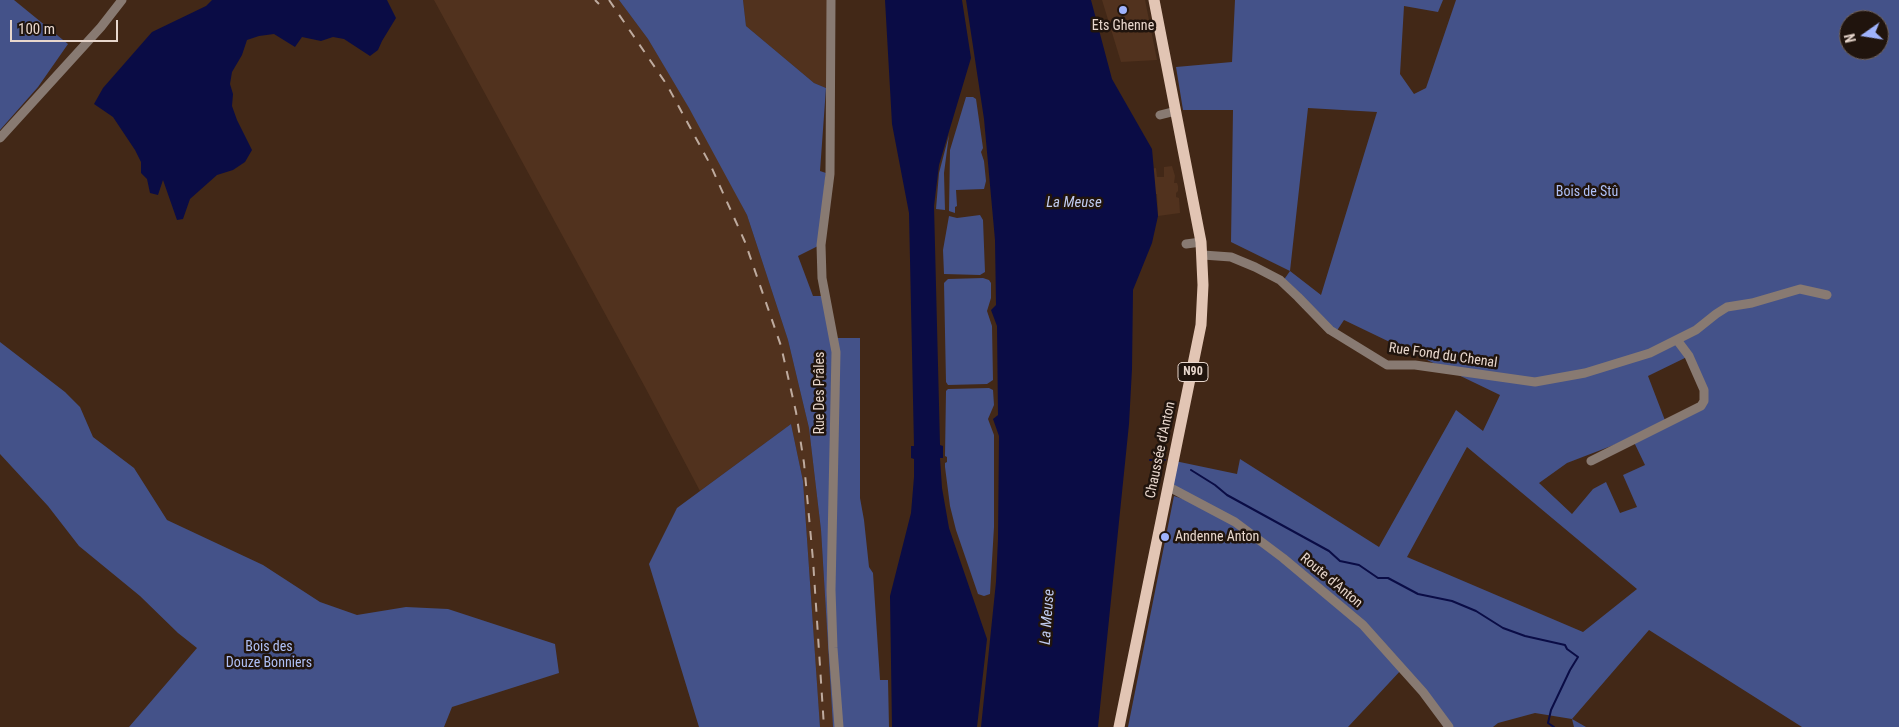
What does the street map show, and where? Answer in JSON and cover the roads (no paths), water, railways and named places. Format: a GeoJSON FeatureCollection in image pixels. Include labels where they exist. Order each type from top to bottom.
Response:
{"type":"FeatureCollection","features":[{"type":"Feature","properties":{"kind":"main road","name":"Chaussée d'Anton"},"geometry":{"type":"LineString","coordinates":[[1118,727],[1202,325],[1202,242],[1154,0]]}},
{"type":"Feature","properties":{"kind":"street"},"geometry":{"type":"LineString","coordinates":[[0,138],[102,27],[122,0]]}},
{"type":"Feature","properties":{"kind":"street","name":"Rue Des Prâles"},"geometry":{"type":"LineString","coordinates":[[831,0],[830,166],[821,245],[822,278],[836,352],[831,590],[838,727]]}},
{"type":"Feature","properties":{"kind":"street"},"geometry":{"type":"LineString","coordinates":[[1160,115],[1176,111]]}},
{"type":"Feature","properties":{"kind":"street"},"geometry":{"type":"LineString","coordinates":[[1186,244],[1202,242]]}},
{"type":"Feature","properties":{"kind":"street","name":"Rue Fond du Chenal"},"geometry":{"type":"LineString","coordinates":[[1203,255],[1231,257],[1280,280],[1330,330],[1387,365],[1415,365],[1535,382],[1585,373],[1650,353],[1696,330],[1727,307],[1800,289],[1827,295]]}},
{"type":"Feature","properties":{"kind":"street"},"geometry":{"type":"LineString","coordinates":[[1591,461],[1700,406],[1704,401],[1704,390],[1689,356],[1677,340]]}},
{"type":"Feature","properties":{"kind":"street","name":"Route d'Anton"},"geometry":{"type":"LineString","coordinates":[[1169,487],[1235,522],[1283,558],[1363,625],[1423,692],[1449,727]]}},
{"type":"Feature","properties":{"kind":"water"},"geometry":{"type":"Polygon","coordinates":[[[212,0],[387,0],[396,18],[378,50],[370,56],[344,39],[333,37],[321,41],[302,37],[295,47],[274,34],[247,40],[242,55],[232,72],[230,84],[233,94],[232,106],[252,150],[245,162],[233,170],[217,175],[190,199],[183,219],[177,220],[163,180],[158,195],[150,193],[147,179],[141,173],[141,162],[135,150],[113,117],[94,104],[103,88],[152,32],[206,6],[212,0]]]}},
{"type":"Feature","properties":{"kind":"water"},"geometry":{"type":"Polygon","coordinates":[[[885,0],[962,0],[971,58],[939,165],[934,206],[940,445],[943,446],[943,458],[940,458],[942,488],[949,528],[987,639],[977,727],[892,727],[890,596],[911,513],[914,459],[911,458],[911,446],[914,446],[909,213],[892,124],[885,0]]]}},
{"type":"Feature","properties":{"kind":"water","name":"La Meuse"},"geometry":{"type":"Polygon","coordinates":[[[966,0],[1091,0],[1112,79],[1152,149],[1158,216],[1152,243],[1133,290],[1129,424],[1098,727],[981,727],[996,582],[998,539],[999,436],[993,419],[998,415],[997,326],[991,310],[996,305],[995,240],[984,119],[966,0]]]}},
{"type":"Feature","properties":{"kind":"waterway"},"geometry":{"type":"LineString","coordinates":[[1150,460],[1165,460]]}},
{"type":"Feature","properties":{"kind":"waterway"},"geometry":{"type":"LineString","coordinates":[[1191,470],[1227,495],[1329,551],[1340,561],[1359,565],[1378,578],[1388,578],[1418,594],[1452,601],[1476,611],[1503,628],[1525,636],[1565,645],[1567,649],[1578,657],[1551,710],[1548,723],[1554,727]]}},
{"type":"Feature","properties":{"kind":"railway"},"geometry":{"type":"LineString","coordinates":[[595,0],[599,4]]}},
{"type":"Feature","properties":{"kind":"railway"},"geometry":{"type":"LineString","coordinates":[[609,0],[667,85],[710,164],[745,242],[781,346],[796,412],[804,463],[813,560],[824,727]]}},
{"type":"Feature","properties":{"kind":"place","name":"Ets Ghenne"},"geometry":{"type":"Point","coordinates":[1123,10]}},
{"type":"Feature","properties":{"kind":"place","name":"Andenne Anton"},"geometry":{"type":"Point","coordinates":[1165,537]}},
{"type":"Feature","properties":{"kind":"park label","name":"Bois de Stû"},"geometry":{"type":"Point","coordinates":[1587,192]}},
{"type":"Feature","properties":{"kind":"park label","name":"Bois des Douze Bonniers"},"geometry":{"type":"Point","coordinates":[269,656]}}]}
